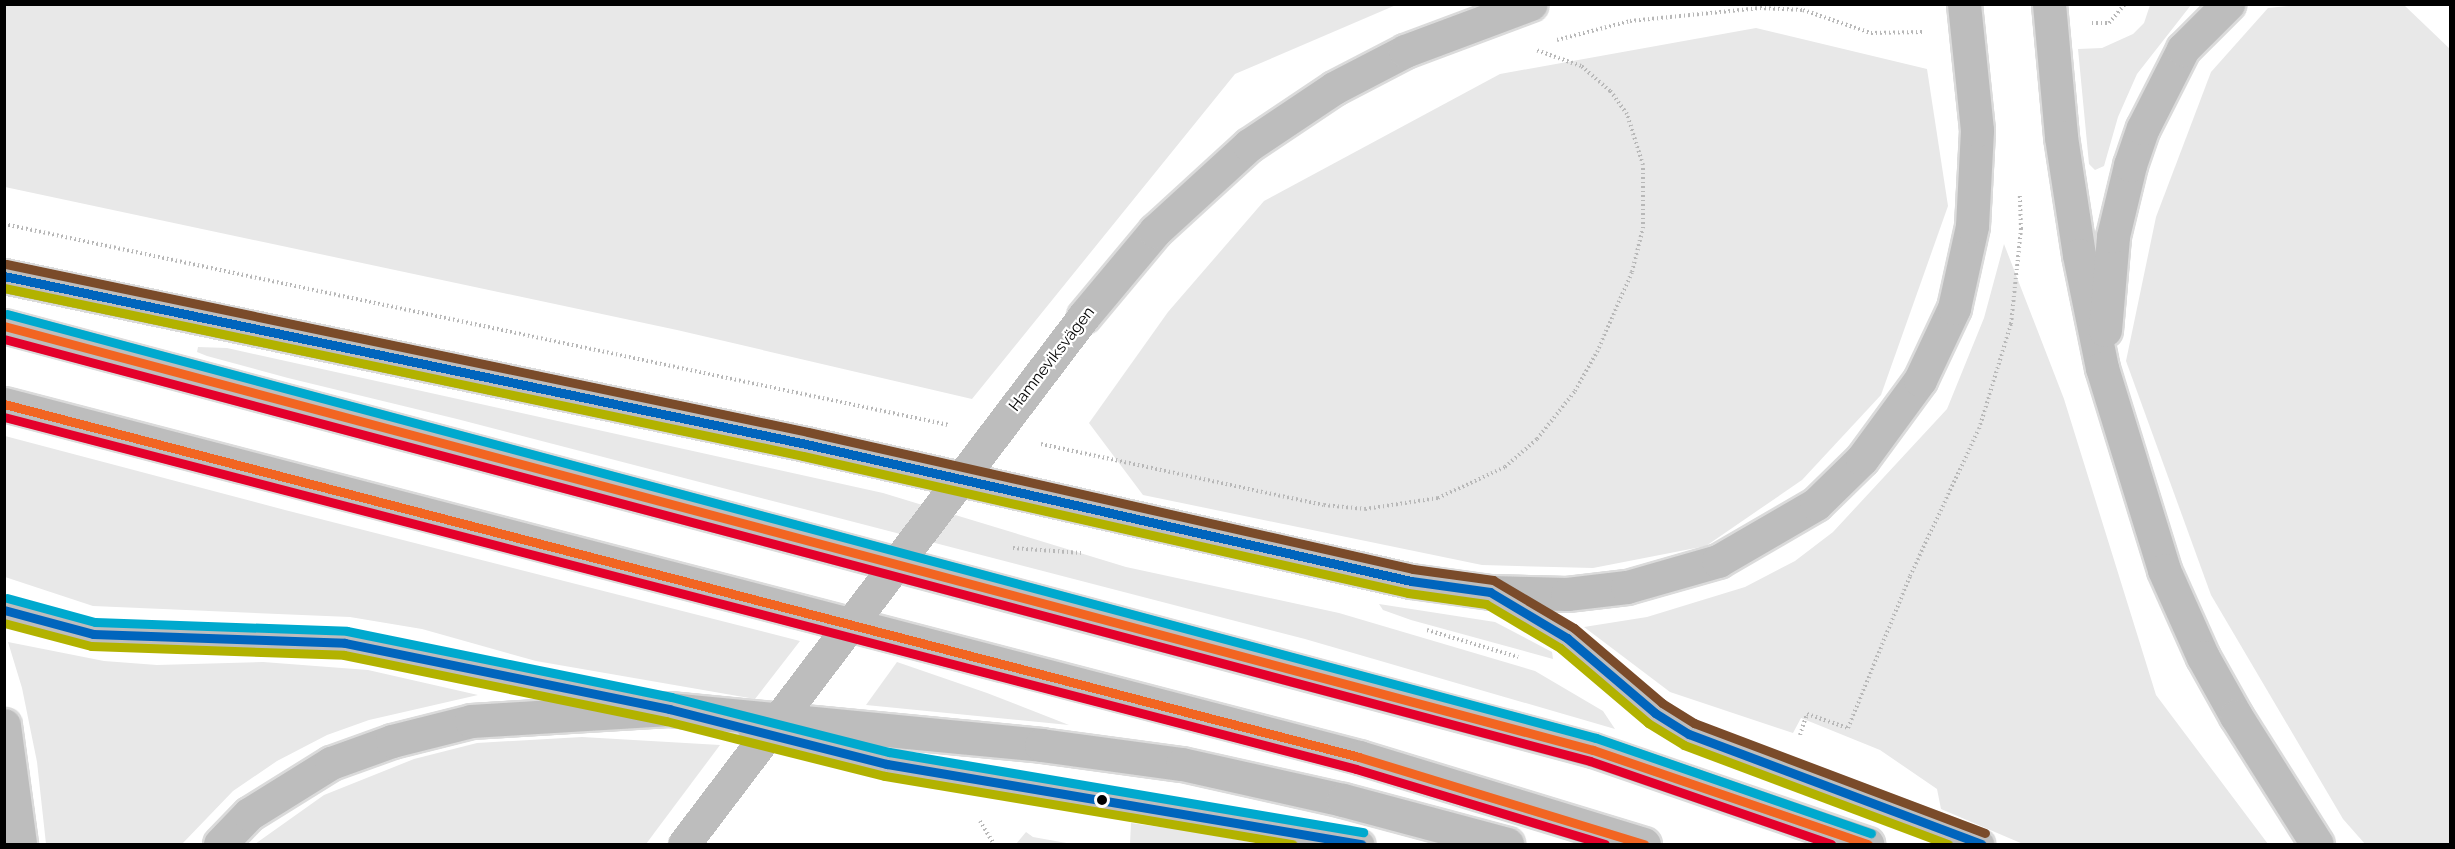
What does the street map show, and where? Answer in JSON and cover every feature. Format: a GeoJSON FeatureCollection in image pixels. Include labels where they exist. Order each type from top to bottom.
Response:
{"type":"FeatureCollection","features":[{"type":"Feature","properties":{"kind":"main road","name":"Hamneviksvägen"},"geometry":{"type":"LineString","coordinates":[[684,844],[1084,316],[1155,231],[1249,145],[1334,88],[1405,51],[1531,4]]}},
{"type":"Feature","properties":{"kind":"main road"},"geometry":{"type":"LineString","coordinates":[[2102,368],[2113,236],[2130,165],[2162,85],[2183,49],[2228,4]]}},
{"type":"Feature","properties":{"kind":"main road"},"geometry":{"type":"LineString","coordinates":[[2050,14],[2061,137],[2079,255],[2102,368],[2164,570],[2198,646],[2236,716],[2318,844]]}},
{"type":"Feature","properties":{"kind":"main road"},"geometry":{"type":"LineString","coordinates":[[4,276],[806,444],[1411,581],[1490,592],[1566,594],[1627,587],[1718,561],[1816,504],[1862,459],[1920,380],[1954,308],[1965,267],[1977,177],[1977,130],[1964,18]]}},
{"type":"Feature","properties":{"kind":"main road"},"geometry":{"type":"LineString","coordinates":[[4,326],[1029,596],[1593,750],[1867,844]]}},
{"type":"Feature","properties":{"kind":"main road"},"geometry":{"type":"LineString","coordinates":[[4,404],[1359,757],[1644,844]]}},
{"type":"Feature","properties":{"kind":"main road"},"geometry":{"type":"LineString","coordinates":[[220,844],[249,814],[331,763],[392,741],[471,721],[669,709],[1041,745],[1182,764],[1343,800],[1507,844]]}},
{"type":"Feature","properties":{"kind":"main road"},"geometry":{"type":"LineString","coordinates":[[4,725],[20,844]]}},
{"type":"Feature","properties":{"kind":"lane"},"geometry":{"type":"LineString","coordinates":[[1490,592],[1566,638],[1655,713],[1689,734],[1981,844]]}},
{"type":"Feature","properties":{"kind":"lane"},"geometry":{"type":"LineString","coordinates":[[4,610],[93,634],[345,643],[669,709],[887,764],[1361,844]]}},
{"type":"Feature","properties":{"kind":"path"},"geometry":{"type":"LineString","coordinates":[[2050,14],[2109,23],[2125,4]]}},
{"type":"Feature","properties":{"kind":"path"},"geometry":{"type":"LineString","coordinates":[[1551,42],[1630,21],[1760,8],[1803,10],[1871,33],[1964,18]]}},
{"type":"Feature","properties":{"kind":"path"},"geometry":{"type":"LineString","coordinates":[[1073,450],[1324,506],[1365,509],[1438,498],[1470,486],[1505,467],[1537,440],[1575,391],[1616,312],[1643,228],[1645,193],[1638,138],[1627,114],[1610,91],[1581,66],[1528,48],[1540,45]]}},
{"type":"Feature","properties":{"kind":"path"},"geometry":{"type":"LineString","coordinates":[[4,224],[876,409]]}},
{"type":"Feature","properties":{"kind":"path"},"geometry":{"type":"LineString","coordinates":[[1002,547],[1092,554]]}},
{"type":"Feature","properties":{"kind":"path"},"geometry":{"type":"LineString","coordinates":[[1419,627],[1530,661]]}},
{"type":"Feature","properties":{"kind":"path"},"geometry":{"type":"LineString","coordinates":[[1796,744],[1808,714],[1848,728]]}},
{"type":"Feature","properties":{"kind":"path"},"geometry":{"type":"LineString","coordinates":[[978,819],[994,844]]}},
{"type":"Feature","properties":{"kind":"shaded area"},"geometry":{"type":"Polygon","coordinates":[[[5,4],[1396,5],[1235,74],[972,399],[677,330],[5,187],[5,4]]]}},
{"type":"Feature","properties":{"kind":"shaded area"},"geometry":{"type":"Polygon","coordinates":[[[2150,5],[2191,5],[2137,74],[2118,117],[2104,166],[2095,170],[2089,164],[2078,49],[2102,48],[2133,34],[2144,23],[2150,5]]]}},
{"type":"Feature","properties":{"kind":"shaded area"},"geometry":{"type":"Polygon","coordinates":[[[2298,5],[2404,5],[2450,49],[2450,844],[2365,844],[2343,819],[2211,595],[2126,361],[2156,217],[2211,72],[2268,8],[2298,5]]]}},
{"type":"Feature","properties":{"kind":"shaded area"},"geometry":{"type":"Polygon","coordinates":[[[1756,28],[1927,69],[1948,206],[1881,395],[1802,480],[1706,546],[1593,568],[1482,565],[1143,495],[1089,423],[1168,312],[1264,201],[1500,74],[1756,28]]]}},
{"type":"Feature","properties":{"kind":"shaded area"},"geometry":{"type":"Polygon","coordinates":[[[2004,244],[2064,399],[2156,695],[2268,844],[2023,844],[1941,809],[1937,789],[1880,750],[1801,718],[1793,733],[1670,692],[1584,627],[1647,617],[1745,587],[1795,561],[1833,532],[1947,409],[1984,318],[2004,244]]]}},
{"type":"Feature","properties":{"kind":"shaded area"},"geometry":{"type":"Polygon","coordinates":[[[198,347],[227,348],[883,493],[1126,567],[1339,613],[1535,671],[1603,711],[1615,729],[1305,639],[457,419],[288,378],[207,356],[197,352],[198,347]]]}},
{"type":"Feature","properties":{"kind":"shaded area"},"geometry":{"type":"Polygon","coordinates":[[[5,436],[800,641],[755,699],[536,661],[422,629],[350,617],[93,606],[5,577],[5,436]]]}},
{"type":"Feature","properties":{"kind":"shaded area"},"geometry":{"type":"Polygon","coordinates":[[[1379,604],[1495,622],[1552,652],[1553,659],[1411,620],[1383,610],[1379,604]]]}},
{"type":"Feature","properties":{"kind":"shaded area"},"geometry":{"type":"Polygon","coordinates":[[[8,642],[104,661],[157,665],[263,662],[368,670],[478,695],[369,720],[327,735],[277,761],[233,791],[182,844],[46,844],[37,762],[22,688],[8,642]]]}},
{"type":"Feature","properties":{"kind":"shaded area"},"geometry":{"type":"Polygon","coordinates":[[[897,662],[987,693],[1069,725],[866,705],[897,662]]]}},
{"type":"Feature","properties":{"kind":"shaded area"},"geometry":{"type":"Polygon","coordinates":[[[582,737],[720,745],[646,844],[255,844],[324,795],[414,759],[477,743],[582,737]]]}},
{"type":"Feature","properties":{"kind":"shaded area"},"geometry":{"type":"Polygon","coordinates":[[[1131,823],[1189,831],[1261,844],[1130,844],[1131,823]]]}},
{"type":"Feature","properties":{"kind":"shaded area"},"geometry":{"type":"Polygon","coordinates":[[[1026,832],[1033,837],[1072,844],[1016,844],[1026,832]]]}},
{"type":"Feature","properties":{"kind":"transit line"},"geometry":{"type":"LineString","coordinates":[[6,264],[808,432],[1413,569],[1493,580],[1574,628],[1662,703],[1694,723],[1985,833]]}},
{"type":"Feature","properties":{"kind":"transit line"},"geometry":{"type":"LineString","coordinates":[[4,276],[806,444],[1411,581],[1490,592],[1567,638],[1655,713],[1689,734],[1981,844]]}},
{"type":"Feature","properties":{"kind":"transit line"},"geometry":{"type":"LineString","coordinates":[[4,288],[803,456],[1408,593],[1486,604],[1560,648],[1648,723],[1684,745],[1948,844]]}},
{"type":"Feature","properties":{"kind":"transit line"},"geometry":{"type":"LineString","coordinates":[[7,314],[1596,738],[1871,833]]}},
{"type":"Feature","properties":{"kind":"transit line"},"geometry":{"type":"LineString","coordinates":[[4,326],[1593,750],[1867,844]]}},
{"type":"Feature","properties":{"kind":"transit line"},"geometry":{"type":"LineString","coordinates":[[4,339],[1590,761],[1831,844]]}},
{"type":"Feature","properties":{"kind":"transit line"},"geometry":{"type":"LineString","coordinates":[[4,404],[1359,757],[1644,844]]}},
{"type":"Feature","properties":{"kind":"transit line"},"geometry":{"type":"LineString","coordinates":[[4,417],[1356,769],[1605,844]]}},
{"type":"Feature","properties":{"kind":"transit line"},"geometry":{"type":"LineString","coordinates":[[7,598],[95,622],[347,631],[671,697],[889,752],[1363,832]]}},
{"type":"Feature","properties":{"kind":"transit line"},"geometry":{"type":"LineString","coordinates":[[4,610],[93,634],[345,643],[669,709],[887,764],[1361,844]]}},
{"type":"Feature","properties":{"kind":"transit line"},"geometry":{"type":"LineString","coordinates":[[4,623],[91,646],[344,655],[666,721],[885,776],[1292,844]]}}]}
